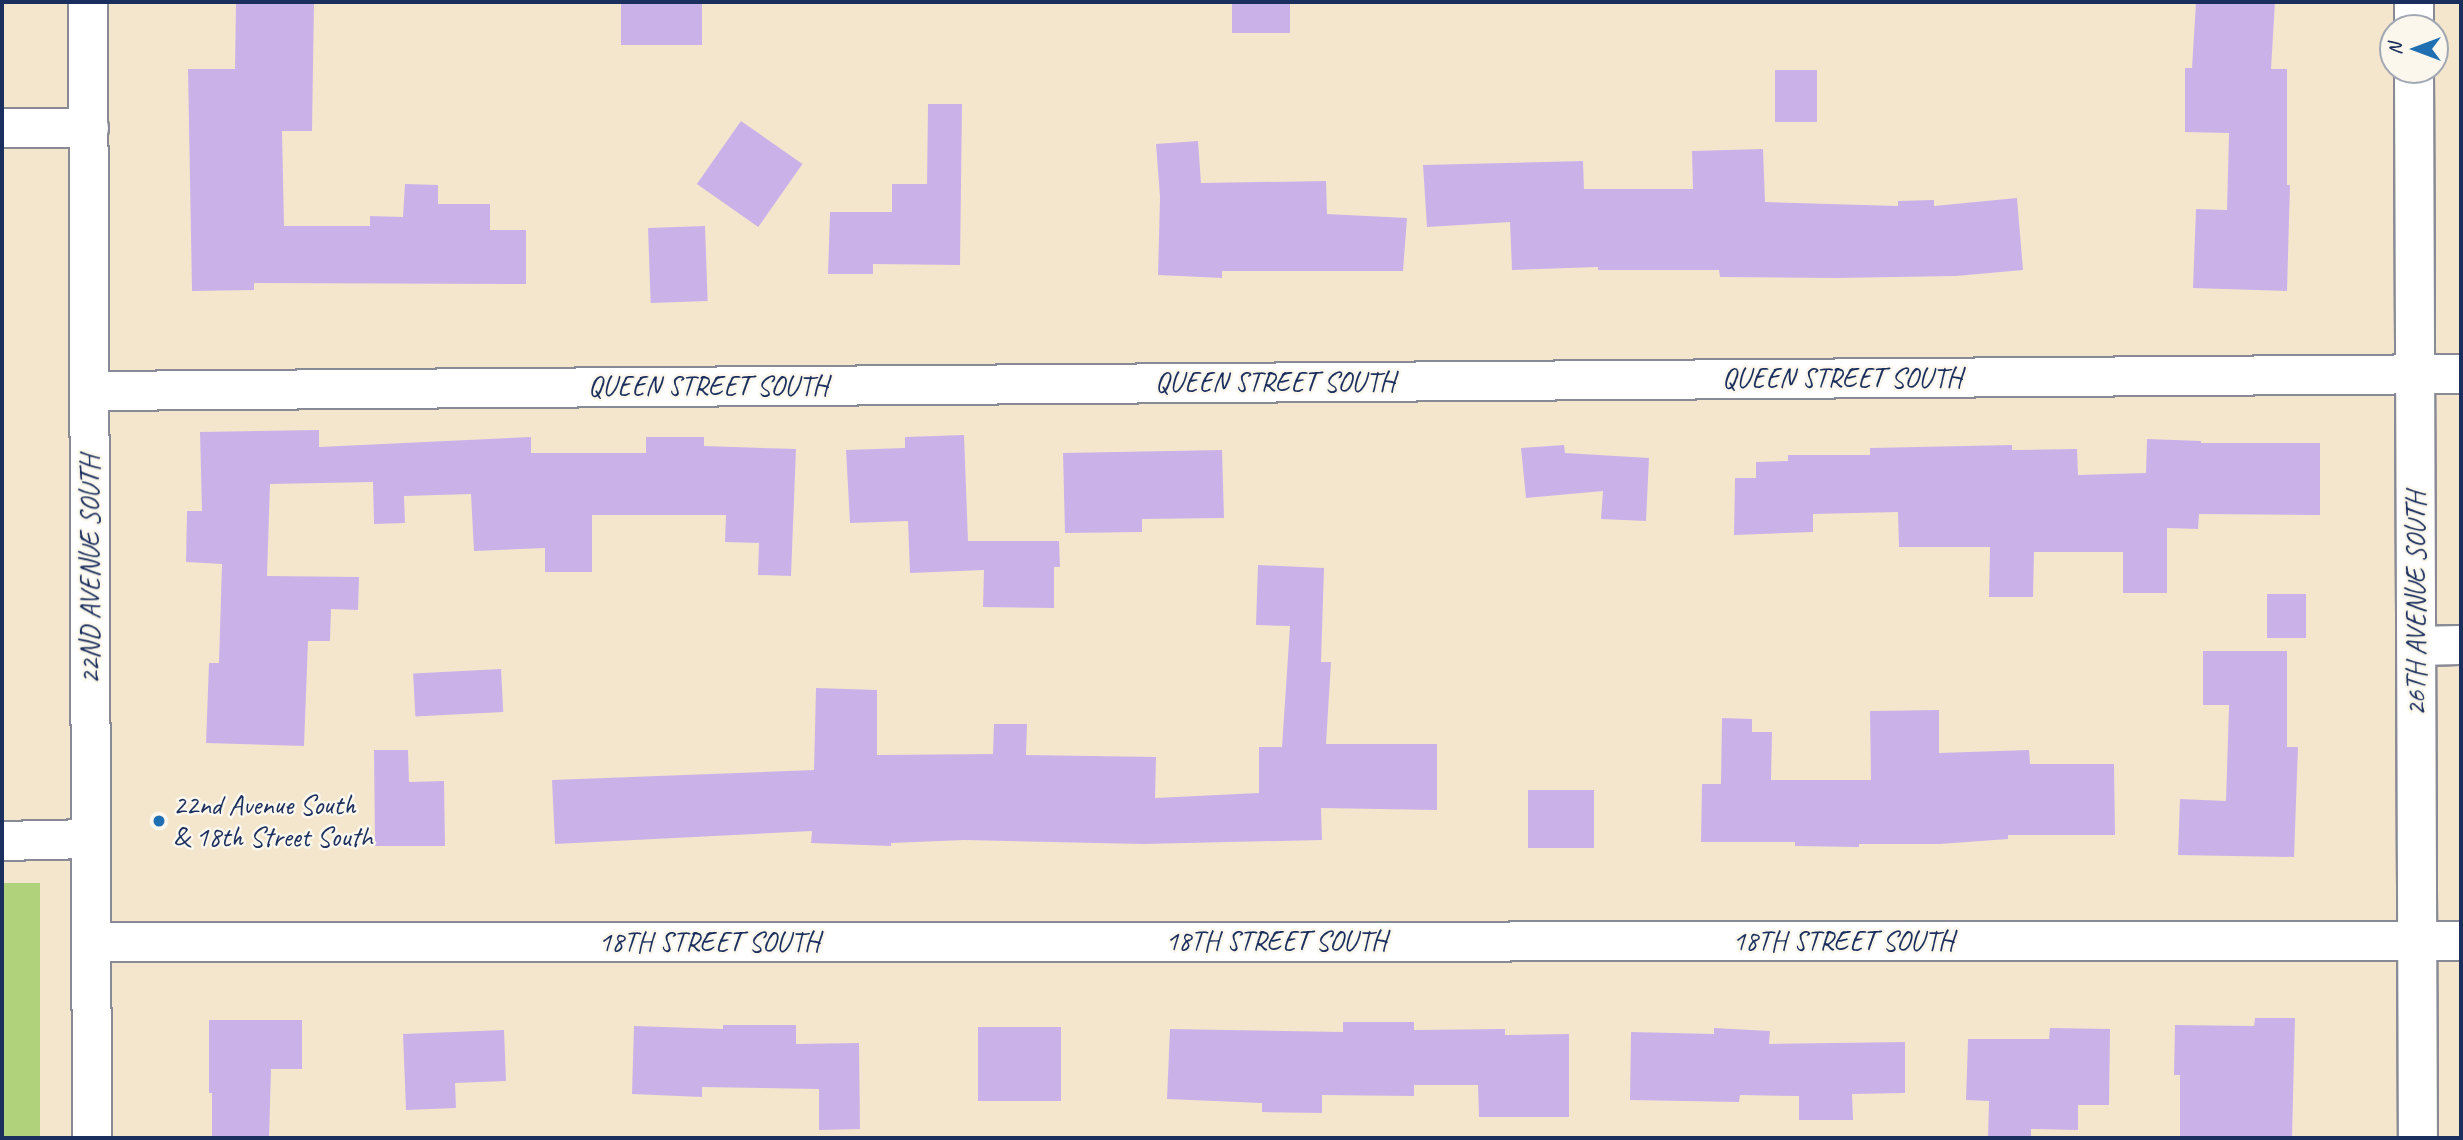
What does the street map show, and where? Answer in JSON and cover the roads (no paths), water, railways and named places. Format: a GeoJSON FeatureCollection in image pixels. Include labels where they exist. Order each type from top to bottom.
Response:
{"type":"FeatureCollection","features":[{"type":"Feature","properties":{"kind":"street","name":"22ND AVENUE SOUTH"},"geometry":{"type":"LineString","coordinates":[[88,2],[92,1138]]}},
{"type":"Feature","properties":{"kind":"street","name":"26TH AVENUE SOUTH"},"geometry":{"type":"LineString","coordinates":[[2414,84],[2418,1138]]}},
{"type":"Feature","properties":{"kind":"street"},"geometry":{"type":"LineString","coordinates":[[2,128],[89,128]]}},
{"type":"Feature","properties":{"kind":"street","name":"QUEEN STREET SOUTH"},"geometry":{"type":"LineString","coordinates":[[89,391],[2461,374]]}},
{"type":"Feature","properties":{"kind":"street"},"geometry":{"type":"LineString","coordinates":[[2417,646],[2461,645]]}},
{"type":"Feature","properties":{"kind":"street"},"geometry":{"type":"LineString","coordinates":[[2,841],[91,839]]}},
{"type":"Feature","properties":{"kind":"street","name":"18TH STREET SOUTH"},"geometry":{"type":"LineString","coordinates":[[91,942],[2461,941]]}},
{"type":"Feature","properties":{"kind":"place","name":"22nd Avenue South & 18th Street South"},"geometry":{"type":"Point","coordinates":[159,821]}}]}
